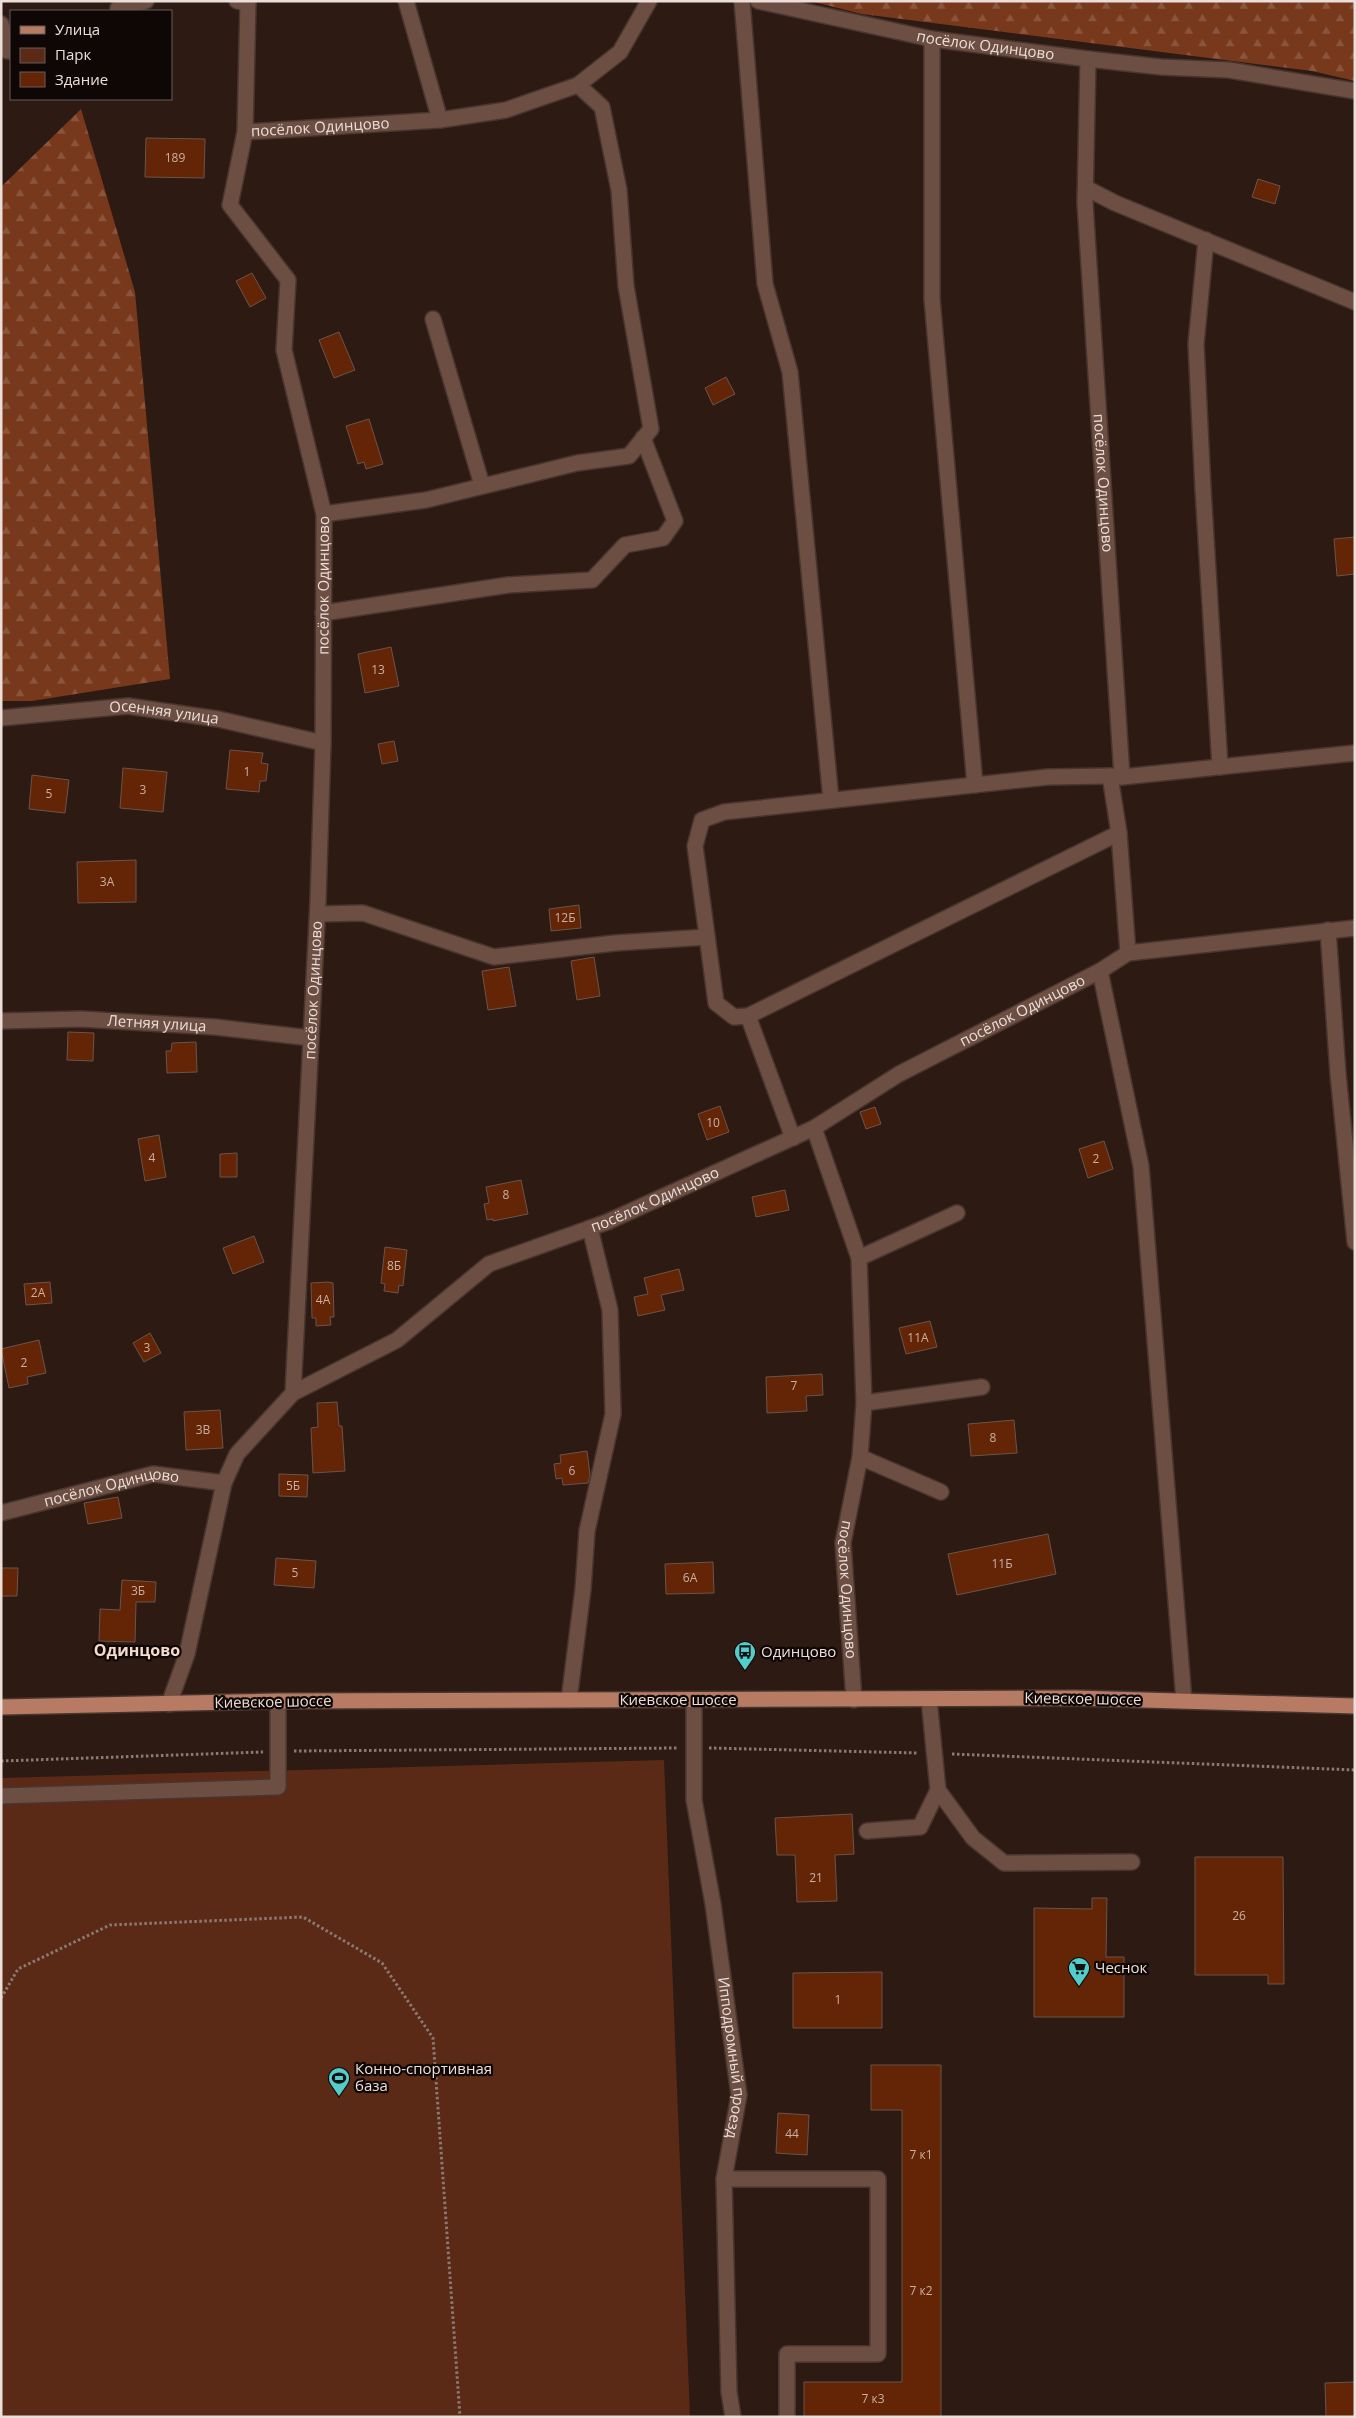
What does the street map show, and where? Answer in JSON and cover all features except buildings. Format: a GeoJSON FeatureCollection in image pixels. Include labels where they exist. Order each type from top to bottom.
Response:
{"type":"FeatureCollection","features":[{"type":"Feature","properties":{"kind":"main road","name":"Киевское шоссе"},"geometry":{"type":"LineString","coordinates":[[1,1706],[278,1701],[1076,1698],[1355,1706]]}},
{"type":"Feature","properties":{"kind":"street"},"geometry":{"type":"LineString","coordinates":[[116,7],[146,1]]}},
{"type":"Feature","properties":{"kind":"street"},"geometry":{"type":"LineString","coordinates":[[237,1],[248,3],[245,132]]}},
{"type":"Feature","properties":{"kind":"street"},"geometry":{"type":"LineString","coordinates":[[406,1],[440,120]]}},
{"type":"Feature","properties":{"kind":"street","name":"посёлок Одинцово"},"geometry":{"type":"LineString","coordinates":[[293,1393],[318,914],[323,743],[324,514],[284,350],[288,280],[230,205],[245,132],[440,120],[506,110],[578,85],[620,52],[648,1]]}},
{"type":"Feature","properties":{"kind":"street"},"geometry":{"type":"LineString","coordinates":[[742,1],[765,284],[790,372],[831,800]]}},
{"type":"Feature","properties":{"kind":"street","name":"посёлок Одинцово"},"geometry":{"type":"LineString","coordinates":[[758,1],[932,39],[1088,59],[1086,188],[1119,834],[1128,953]]}},
{"type":"Feature","properties":{"kind":"street"},"geometry":{"type":"LineString","coordinates":[[1,24],[8,51],[10,51]]}},
{"type":"Feature","properties":{"kind":"street"},"geometry":{"type":"LineString","coordinates":[[932,39],[932,299],[975,785]]}},
{"type":"Feature","properties":{"kind":"street"},"geometry":{"type":"LineString","coordinates":[[1088,59],[1161,67],[1229,70],[1355,92]]}},
{"type":"Feature","properties":{"kind":"street"},"geometry":{"type":"LineString","coordinates":[[324,514],[426,500],[577,463],[629,456],[651,429],[626,286],[620,190],[602,107],[578,85]]}},
{"type":"Feature","properties":{"kind":"street"},"geometry":{"type":"LineString","coordinates":[[1086,188],[1115,203],[1355,302]]}},
{"type":"Feature","properties":{"kind":"street"},"geometry":{"type":"LineString","coordinates":[[1206,240],[1196,344],[1220,766]]}},
{"type":"Feature","properties":{"kind":"street"},"geometry":{"type":"LineString","coordinates":[[433,319],[482,485]]}},
{"type":"Feature","properties":{"kind":"street"},"geometry":{"type":"LineString","coordinates":[[323,613],[508,585],[592,580],[625,546],[663,538],[675,521],[643,438]]}},
{"type":"Feature","properties":{"kind":"street","name":"Осенняя улица"},"geometry":{"type":"LineString","coordinates":[[1,718],[128,706],[218,720],[323,743]]}},
{"type":"Feature","properties":{"kind":"street"},"geometry":{"type":"LineString","coordinates":[[1119,834],[748,1016],[734,1017],[716,1003],[695,846],[702,820],[724,812],[1048,777],[1116,776],[1355,753]]}},
{"type":"Feature","properties":{"kind":"street"},"geometry":{"type":"LineString","coordinates":[[318,914],[363,913],[494,957],[615,943],[707,937]]}},
{"type":"Feature","properties":{"kind":"street","name":"посёлок Одинцово"},"geometry":{"type":"LineString","coordinates":[[169,1704],[188,1654],[224,1484],[237,1454],[293,1393],[397,1340],[488,1264],[590,1228],[814,1128],[899,1074],[1100,971],[1128,953],[1355,928]]}},
{"type":"Feature","properties":{"kind":"street"},"geometry":{"type":"LineString","coordinates":[[1328,930],[1338,1074],[1355,1242]]}},
{"type":"Feature","properties":{"kind":"street"},"geometry":{"type":"LineString","coordinates":[[1100,971],[1142,1166],[1184,1701]]}},
{"type":"Feature","properties":{"kind":"street"},"geometry":{"type":"LineString","coordinates":[[748,1016],[793,1138]]}},
{"type":"Feature","properties":{"kind":"street","name":"Летняя улица"},"geometry":{"type":"LineString","coordinates":[[1,1021],[82,1019],[215,1027],[311,1038]]}},
{"type":"Feature","properties":{"kind":"street","name":"посёлок Одинцово"},"geometry":{"type":"LineString","coordinates":[[814,1128],[859,1258],[864,1403],[860,1457],[843,1543],[854,1700]]}},
{"type":"Feature","properties":{"kind":"street"},"geometry":{"type":"LineString","coordinates":[[859,1258],[957,1213]]}},
{"type":"Feature","properties":{"kind":"street"},"geometry":{"type":"LineString","coordinates":[[568,1700],[583,1590],[587,1531],[613,1414],[610,1310],[590,1228]]}},
{"type":"Feature","properties":{"kind":"street"},"geometry":{"type":"LineString","coordinates":[[864,1403],[982,1387]]}},
{"type":"Feature","properties":{"kind":"street"},"geometry":{"type":"LineString","coordinates":[[860,1457],[941,1492]]}},
{"type":"Feature","properties":{"kind":"street","name":"посёлок Одинцово"},"geometry":{"type":"LineString","coordinates":[[1,1513],[153,1474],[224,1484]]}},
{"type":"Feature","properties":{"kind":"street"},"geometry":{"type":"LineString","coordinates":[[929,1699],[938,1790],[973,1838],[1004,1863],[1132,1862]]}},
{"type":"Feature","properties":{"kind":"street","name":"Ипподромный проезд"},"geometry":{"type":"LineString","coordinates":[[694,1700],[694,1800],[714,1904],[739,2095],[724,2180],[729,2392],[733,2417]]}},
{"type":"Feature","properties":{"kind":"street"},"geometry":{"type":"LineString","coordinates":[[1,1796],[278,1787],[278,1701]]}},
{"type":"Feature","properties":{"kind":"street"},"geometry":{"type":"LineString","coordinates":[[867,1831],[920,1827],[938,1790]]}},
{"type":"Feature","properties":{"kind":"street"},"geometry":{"type":"LineString","coordinates":[[724,2180],[878,2179],[878,2354],[787,2354],[787,2417]]}},
{"type":"Feature","properties":{"kind":"path"},"geometry":{"type":"LineString","coordinates":[[1,1998],[18,1969],[110,1925],[303,1917],[382,1962],[433,2038],[460,2417]]}},
{"type":"Feature","properties":{"kind":"green space"},"geometry":{"type":"Polygon","coordinates":[[[810,1],[1355,1],[1355,81],[1312,71],[862,14],[810,1]]]}},
{"type":"Feature","properties":{"kind":"green space"},"geometry":{"type":"Polygon","coordinates":[[[81,109],[135,292],[170,679],[32,701],[1,701],[1,187],[81,109]]]}},
{"type":"Feature","properties":{"kind":"green space","name":"Конно-спортивная база"},"geometry":{"type":"Polygon","coordinates":[[[664,1760],[690,2417],[1,2417],[1,1778],[664,1760]]]}},
{"type":"Feature","properties":{"kind":"place","name":"Одинцово"},"geometry":{"type":"Point","coordinates":[745,1671]}},
{"type":"Feature","properties":{"kind":"place","name":"Чеснок"},"geometry":{"type":"Point","coordinates":[1079,1987]}},
{"type":"Feature","properties":{"kind":"place","name":"Конно-спортивная база"},"geometry":{"type":"Point","coordinates":[339,2097]}},
{"type":"Feature","properties":{"kind":"district","name":"Одинцово"},"geometry":{"type":"Point","coordinates":[137,1650]}}]}
